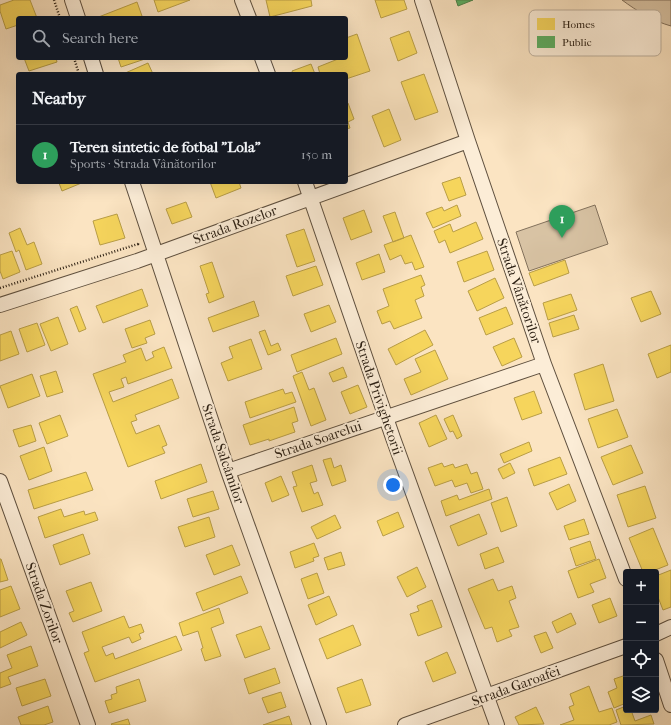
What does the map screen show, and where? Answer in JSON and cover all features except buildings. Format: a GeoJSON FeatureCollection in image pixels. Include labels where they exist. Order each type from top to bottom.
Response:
{"type":"FeatureCollection","features":[{"type":"Feature","properties":{"kind":"street"},"geometry":{"type":"LineString","coordinates":[[72,0],[77,16]]}},
{"type":"Feature","properties":{"kind":"street"},"geometry":{"type":"LineString","coordinates":[[242,0],[248,16]]}},
{"type":"Feature","properties":{"kind":"street","name":"Strada Vânătorilor"},"geometry":{"type":"LineString","coordinates":[[422,0],[544,364],[623,571]]}},
{"type":"Feature","properties":{"kind":"street"},"geometry":{"type":"LineString","coordinates":[[92,60],[95,72]]}},
{"type":"Feature","properties":{"kind":"street"},"geometry":{"type":"LineString","coordinates":[[263,60],[267,72]]}},
{"type":"Feature","properties":{"kind":"street","name":"Strada Rozelor"},"geometry":{"type":"LineString","coordinates":[[348,184],[468,141]]}},
{"type":"Feature","properties":{"kind":"street","name":"Strada Salcâmilor"},"geometry":{"type":"LineString","coordinates":[[133,184],[228,471],[319,725]]}},
{"type":"Feature","properties":{"kind":"street","name":"Strada Privighetorii"},"geometry":{"type":"LineString","coordinates":[[306,184],[385,417],[488,696],[497,725]]}},
{"type":"Feature","properties":{"kind":"street","name":"Strada Rozelor"},"geometry":{"type":"LineString","coordinates":[[0,305],[157,254],[347,184]]}},
{"type":"Feature","properties":{"kind":"street","name":"Strada Soarelui"},"geometry":{"type":"LineString","coordinates":[[228,471],[544,364]]}},
{"type":"Feature","properties":{"kind":"street","name":"Strada Zorilor"},"geometry":{"type":"LineString","coordinates":[[0,481],[88,725]]}},
{"type":"Feature","properties":{"kind":"street"},"geometry":{"type":"LineString","coordinates":[[659,633],[671,627]]}},
{"type":"Feature","properties":{"kind":"street","name":"Strada Garoafei"},"geometry":{"type":"LineString","coordinates":[[405,725],[623,647]]}},
{"type":"Feature","properties":{"kind":"street"},"geometry":{"type":"LineString","coordinates":[[659,669],[671,705]]}},
{"type":"Feature","properties":{"kind":"path"},"geometry":{"type":"LineString","coordinates":[[54,0],[59,16]]}},
{"type":"Feature","properties":{"kind":"path"},"geometry":{"type":"LineString","coordinates":[[75,60],[78,72]]}},
{"type":"Feature","properties":{"kind":"path"},"geometry":{"type":"LineString","coordinates":[[0,288],[138,244],[135,238]]}},
{"type":"Feature","properties":{"kind":"shaded area"},"geometry":{"type":"Polygon","coordinates":[[[622,0],[671,0],[671,26],[661,22],[661,10],[636,10],[622,0]]]}},
{"type":"Feature","properties":{"kind":"shaded area"},"geometry":{"type":"Polygon","coordinates":[[[595,205],[608,244],[529,271],[516,232],[595,205]]]}},
{"type":"Feature","properties":{"kind":"place","name":"Teren sintetic de fotbal \"Lola\""},"geometry":{"type":"Point","coordinates":[562,238]}}]}
